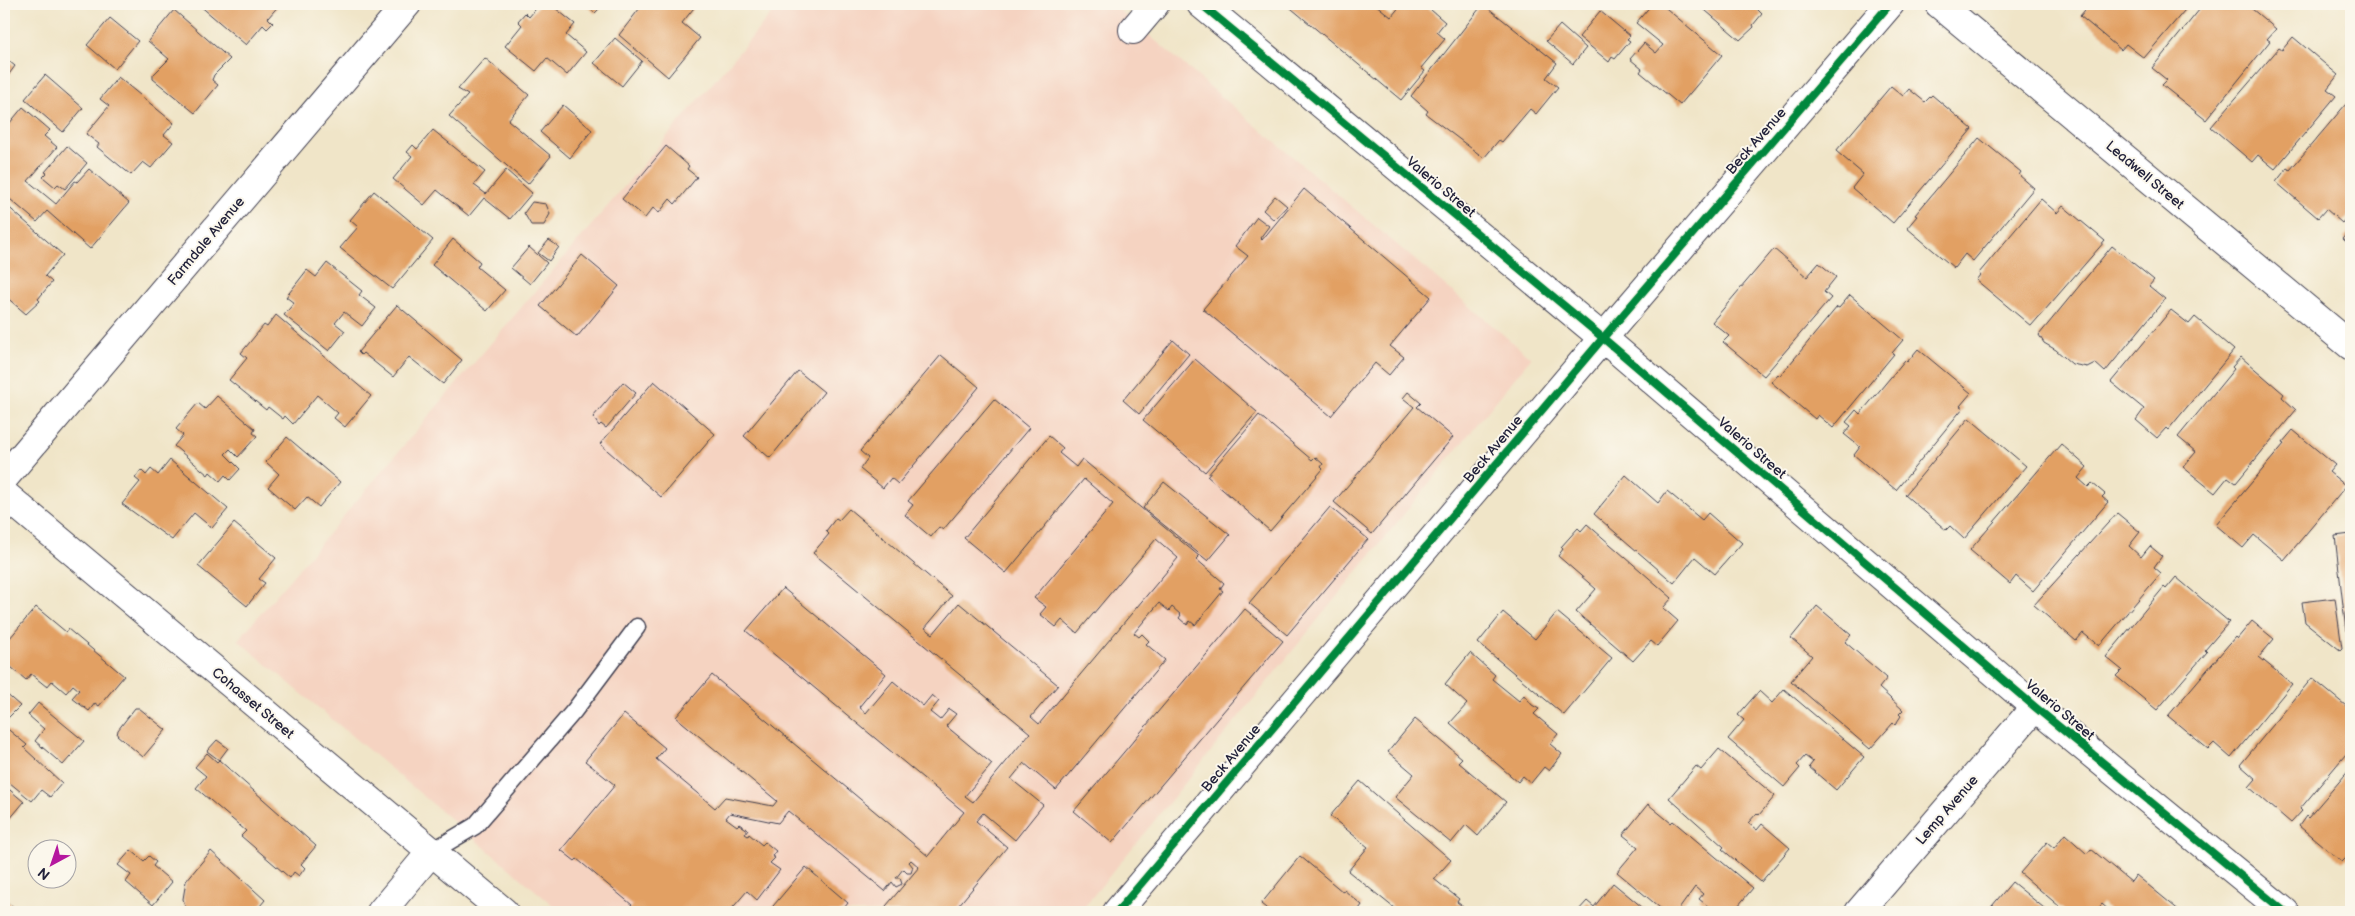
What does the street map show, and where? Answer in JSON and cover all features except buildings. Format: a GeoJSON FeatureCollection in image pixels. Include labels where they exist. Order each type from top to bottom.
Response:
{"type":"FeatureCollection","features":[{"type":"Feature","properties":{"kind":"street","name":"Farmdale Avenue"},"geometry":{"type":"LineString","coordinates":[[4,478],[407,4]]}},
{"type":"Feature","properties":{"kind":"street"},"geometry":{"type":"LineString","coordinates":[[1133,30],[1155,4]]}},
{"type":"Feature","properties":{"kind":"street","name":"Valerio Street"},"geometry":{"type":"LineString","coordinates":[[1200,4],[1603,338],[2035,707],[2286,912]]}},
{"type":"Feature","properties":{"kind":"street","name":"Beck Avenue"},"geometry":{"type":"LineString","coordinates":[[1117,912],[1603,338],[1890,4]]}},
{"type":"Feature","properties":{"kind":"street","name":"Leadwell Street"},"geometry":{"type":"LineString","coordinates":[[1939,4],[2351,346]]}},
{"type":"Feature","properties":{"kind":"street","name":"Cohasset Street"},"geometry":{"type":"LineString","coordinates":[[4,494],[504,912]]}},
{"type":"Feature","properties":{"kind":"street","name":"Lemp Avenue"},"geometry":{"type":"LineString","coordinates":[[1859,912],[2035,707]]}},
{"type":"Feature","properties":{"kind":"street"},"geometry":{"type":"LineString","coordinates":[[381,912],[431,852]]}},
{"type":"Feature","properties":{"kind":"lane"},"geometry":{"type":"LineString","coordinates":[[431,852],[474,826],[574,711],[637,627]]}},
{"type":"Feature","properties":{"kind":"shaded area"},"geometry":{"type":"Polygon","coordinates":[[[780,4],[1112,4],[1531,358],[1080,912],[561,912],[238,640],[780,4]]]}},
{"type":"Feature","properties":{"kind":"cycle path"},"geometry":{"type":"LineString","coordinates":[[1201,4],[1603,338],[2035,707],[2285,912]]}},
{"type":"Feature","properties":{"kind":"cycle path"},"geometry":{"type":"LineString","coordinates":[[1117,912],[1603,338],[1890,4]]}}]}
